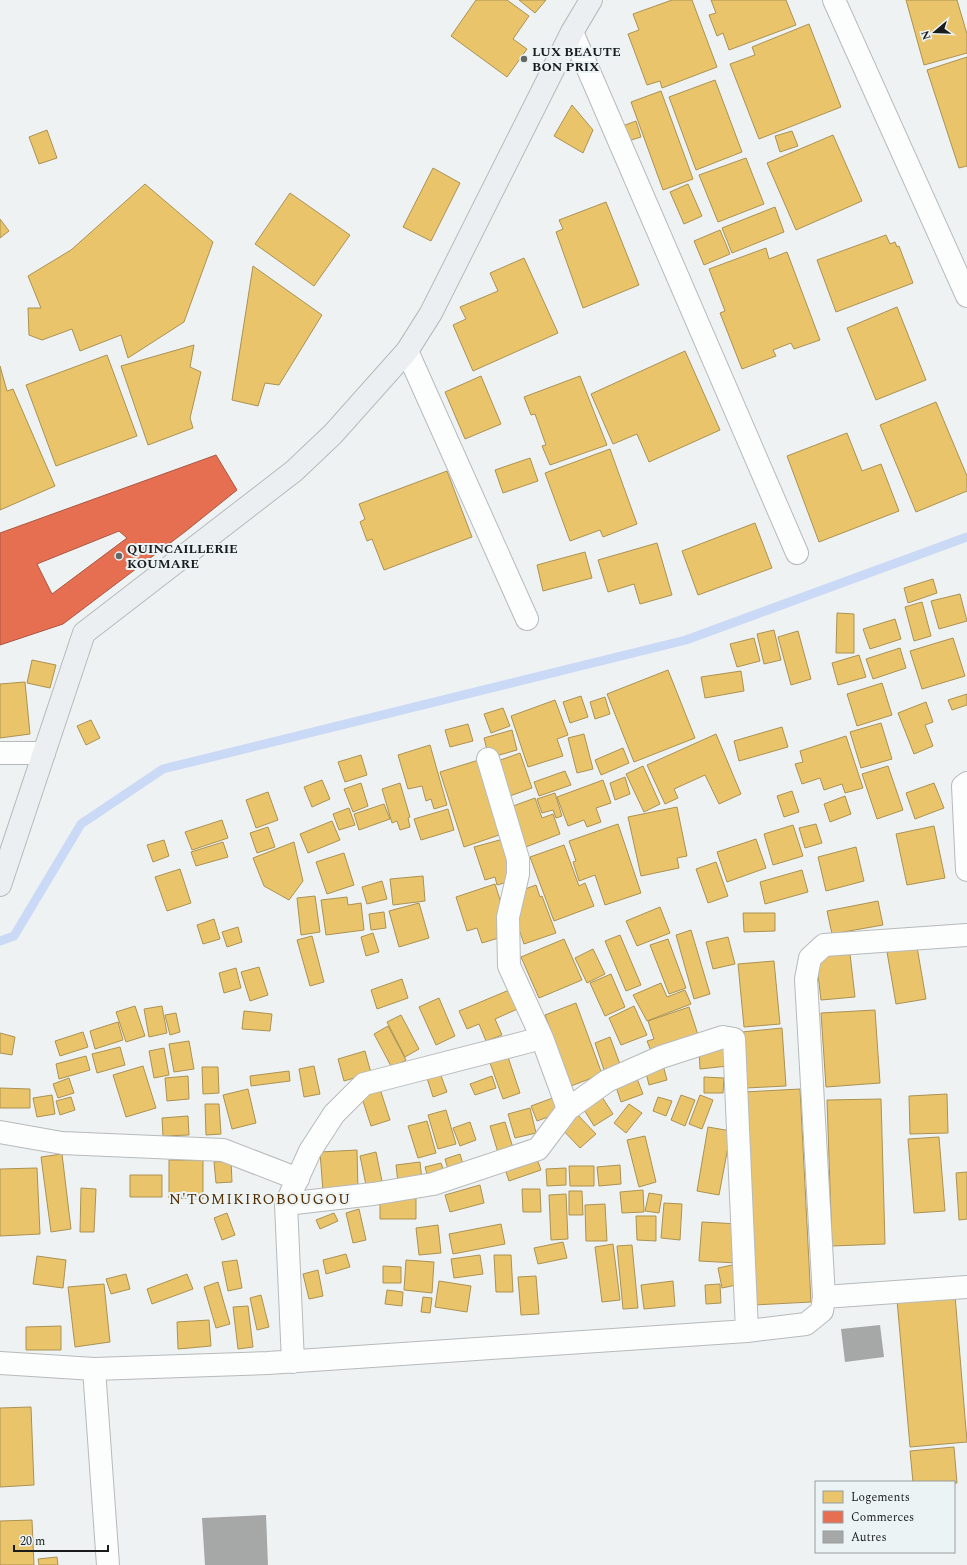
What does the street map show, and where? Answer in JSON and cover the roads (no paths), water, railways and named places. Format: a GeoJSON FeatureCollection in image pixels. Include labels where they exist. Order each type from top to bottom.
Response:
{"type":"FeatureCollection","features":[{"type":"Feature","properties":{"kind":"street"},"geometry":{"type":"LineString","coordinates":[[0,885],[84,633],[294,471],[333,434],[407,351],[431,313],[572,32],[591,0]]}},
{"type":"Feature","properties":{"kind":"street"},"geometry":{"type":"LineString","coordinates":[[834,0],[967,296]]}},
{"type":"Feature","properties":{"kind":"street"},"geometry":{"type":"LineString","coordinates":[[572,32],[797,553]]}},
{"type":"Feature","properties":{"kind":"street"},"geometry":{"type":"LineString","coordinates":[[407,351],[527,619]]}},
{"type":"Feature","properties":{"kind":"street"},"geometry":{"type":"LineString","coordinates":[[0,753],[44,753]]}},
{"type":"Feature","properties":{"kind":"street"},"geometry":{"type":"LineString","coordinates":[[488,759],[518,859],[518,874],[508,916],[510,966],[542,1038],[568,1109]]}},
{"type":"Feature","properties":{"kind":"street"},"geometry":{"type":"LineString","coordinates":[[967,783],[963,786],[967,870]]}},
{"type":"Feature","properties":{"kind":"street"},"geometry":{"type":"LineString","coordinates":[[0,1364],[94,1369],[293,1362],[747,1331],[806,1324],[822,1311],[824,1297],[806,979],[810,958],[824,945],[967,935]]}},
{"type":"Feature","properties":{"kind":"street"},"geometry":{"type":"LineString","coordinates":[[286,1204],[373,1194],[433,1184],[538,1149],[568,1109],[607,1081],[661,1057],[723,1037],[734,1039],[747,1331]]}},
{"type":"Feature","properties":{"kind":"street"},"geometry":{"type":"LineString","coordinates":[[293,1362],[286,1204],[310,1151],[334,1114],[364,1084],[542,1038]]}},
{"type":"Feature","properties":{"kind":"street"},"geometry":{"type":"LineString","coordinates":[[0,1132],[62,1144],[223,1150],[298,1178]]}},
{"type":"Feature","properties":{"kind":"street"},"geometry":{"type":"LineString","coordinates":[[824,1297],[967,1287]]}},
{"type":"Feature","properties":{"kind":"street"},"geometry":{"type":"LineString","coordinates":[[94,1369],[108,1565]]}},
{"type":"Feature","properties":{"kind":"waterway"},"geometry":{"type":"LineString","coordinates":[[0,941],[14,936],[81,824],[163,769],[686,640],[967,537]]}},
{"type":"Feature","properties":{"kind":"place","name":"LUX BEAUTE BON PRIX"},"geometry":{"type":"Point","coordinates":[524,59]}},
{"type":"Feature","properties":{"kind":"place","name":"QUINCAILLERIE KOUMARE"},"geometry":{"type":"Point","coordinates":[119,556]}},
{"type":"Feature","properties":{"kind":"district","name":"N'TOMIKIROBOUGOU"},"geometry":{"type":"Point","coordinates":[260,1199]}}]}
